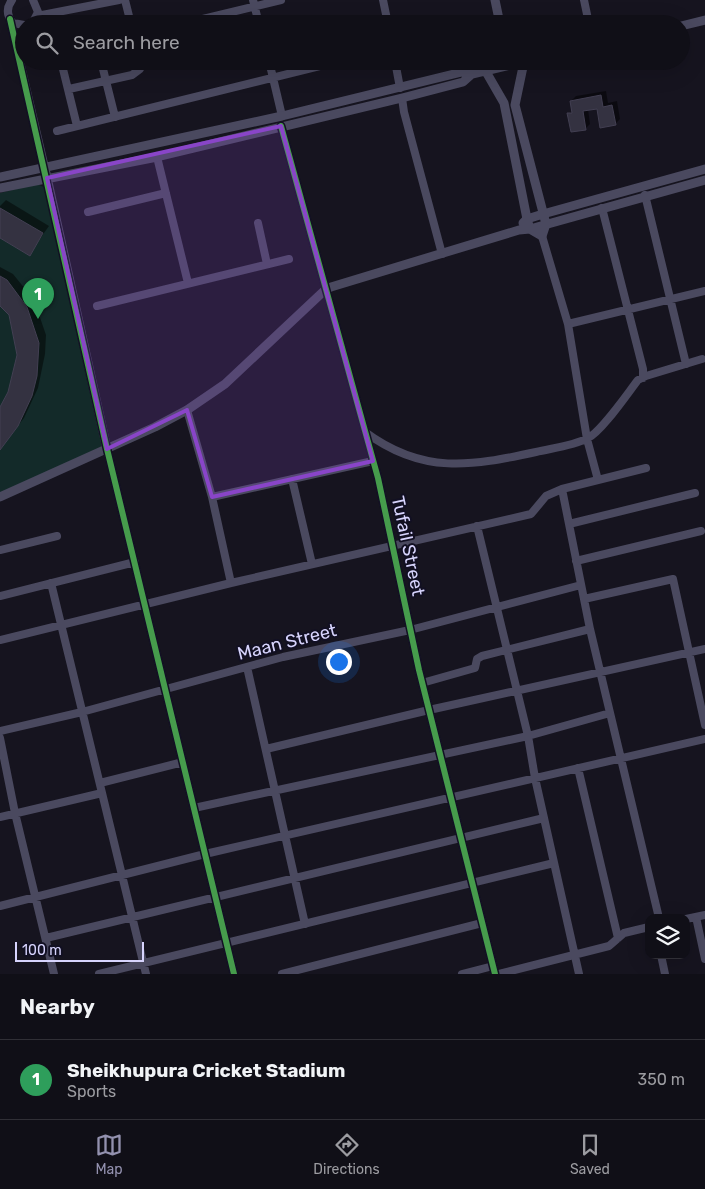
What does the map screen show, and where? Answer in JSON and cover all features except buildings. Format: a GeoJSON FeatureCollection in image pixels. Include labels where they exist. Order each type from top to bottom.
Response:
{"type":"FeatureCollection","features":[{"type":"Feature","properties":{"kind":"street"},"geometry":{"type":"LineString","coordinates":[[33,0],[38,8],[37,15]]}},
{"type":"Feature","properties":{"kind":"street"},"geometry":{"type":"LineString","coordinates":[[41,15],[95,3],[119,0]]}},
{"type":"Feature","properties":{"kind":"street"},"geometry":{"type":"LineString","coordinates":[[125,0],[129,15]]}},
{"type":"Feature","properties":{"kind":"street"},"geometry":{"type":"LineString","coordinates":[[213,15],[254,3],[281,0]]}},
{"type":"Feature","properties":{"kind":"street"},"geometry":{"type":"LineString","coordinates":[[383,0],[386,15]]}},
{"type":"Feature","properties":{"kind":"street"},"geometry":{"type":"LineString","coordinates":[[495,0],[496,15]]}},
{"type":"Feature","properties":{"kind":"street"},"geometry":{"type":"LineString","coordinates":[[584,0],[588,15]]}},
{"type":"Feature","properties":{"kind":"street"},"geometry":{"type":"LineString","coordinates":[[10,1],[8,15],[15,41]]}},
{"type":"Feature","properties":{"kind":"street"},"geometry":{"type":"LineString","coordinates":[[10,20],[15,23]]}},
{"type":"Feature","properties":{"kind":"street"},"geometry":{"type":"LineString","coordinates":[[690,24],[705,20]]}},
{"type":"Feature","properties":{"kind":"street"},"geometry":{"type":"LineString","coordinates":[[22,70],[108,449],[234,974]]}},
{"type":"Feature","properties":{"kind":"street"},"geometry":{"type":"LineString","coordinates":[[64,70],[77,126]]}},
{"type":"Feature","properties":{"kind":"street"},"geometry":{"type":"LineString","coordinates":[[103,70],[115,117]]}},
{"type":"Feature","properties":{"kind":"street"},"geometry":{"type":"LineString","coordinates":[[69,89],[139,70]]}},
{"type":"Feature","properties":{"kind":"street"},"geometry":{"type":"LineString","coordinates":[[271,70],[282,116]]}},
{"type":"Feature","properties":{"kind":"street"},"geometry":{"type":"LineString","coordinates":[[57,131],[302,70]]}},
{"type":"Feature","properties":{"kind":"street"},"geometry":{"type":"LineString","coordinates":[[397,70],[400,88]]}},
{"type":"Feature","properties":{"kind":"street"},"geometry":{"type":"LineString","coordinates":[[0,188],[157,157],[402,98],[463,82],[472,74],[485,70],[504,103],[530,229],[542,236]]}},
{"type":"Feature","properties":{"kind":"street"},"geometry":{"type":"LineString","coordinates":[[523,70],[515,105],[546,224],[542,236],[568,324],[587,438],[598,480]]}},
{"type":"Feature","properties":{"kind":"street"},"geometry":{"type":"LineString","coordinates":[[0,177],[282,116],[462,72],[472,74]]}},
{"type":"Feature","properties":{"kind":"street"},"geometry":{"type":"LineString","coordinates":[[402,98],[404,112],[442,254]]}},
{"type":"Feature","properties":{"kind":"street","name":"Tufail Street"},"geometry":{"type":"LineString","coordinates":[[281,126],[373,461],[422,683],[471,883],[496,971]]}},
{"type":"Feature","properties":{"kind":"street"},"geometry":{"type":"LineString","coordinates":[[157,157],[188,283]]}},
{"type":"Feature","properties":{"kind":"street"},"geometry":{"type":"LineString","coordinates":[[519,230],[527,219],[705,169]]}},
{"type":"Feature","properties":{"kind":"street"},"geometry":{"type":"LineString","coordinates":[[0,497],[108,449],[187,410],[225,384],[325,290],[519,230],[530,229],[644,195],[705,180]]}},
{"type":"Feature","properties":{"kind":"street"},"geometry":{"type":"LineString","coordinates":[[88,212],[166,193]]}},
{"type":"Feature","properties":{"kind":"street"},"geometry":{"type":"LineString","coordinates":[[644,195],[686,364]]}},
{"type":"Feature","properties":{"kind":"street"},"geometry":{"type":"LineString","coordinates":[[602,208],[629,309],[643,369],[643,378]]}},
{"type":"Feature","properties":{"kind":"street"},"geometry":{"type":"LineString","coordinates":[[258,222],[267,264]]}},
{"type":"Feature","properties":{"kind":"street"},"geometry":{"type":"LineString","coordinates":[[97,306],[288,258]]}},
{"type":"Feature","properties":{"kind":"street"},"geometry":{"type":"LineString","coordinates":[[568,324],[705,290]]}},
{"type":"Feature","properties":{"kind":"street"},"geometry":{"type":"LineString","coordinates":[[365,432],[384,446],[427,462],[445,465],[518,456],[587,438],[643,378],[702,359]]}},
{"type":"Feature","properties":{"kind":"street"},"geometry":{"type":"LineString","coordinates":[[187,410],[212,497],[231,583]]}},
{"type":"Feature","properties":{"kind":"street"},"geometry":{"type":"LineString","coordinates":[[212,497],[373,461]]}},
{"type":"Feature","properties":{"kind":"street"},"geometry":{"type":"LineString","coordinates":[[0,640],[231,583],[531,514],[546,496],[562,489],[646,468]]}},
{"type":"Feature","properties":{"kind":"street"},"geometry":{"type":"LineString","coordinates":[[292,479],[312,564]]}},
{"type":"Feature","properties":{"kind":"street"},"geometry":{"type":"LineString","coordinates":[[562,489],[600,674],[658,914]]}},
{"type":"Feature","properties":{"kind":"street"},"geometry":{"type":"LineString","coordinates":[[569,524],[695,493]]}},
{"type":"Feature","properties":{"kind":"street"},"geometry":{"type":"LineString","coordinates":[[477,526],[528,736],[535,778],[579,974]]}},
{"type":"Feature","properties":{"kind":"street"},"geometry":{"type":"LineString","coordinates":[[576,561],[701,531]]}},
{"type":"Feature","properties":{"kind":"street"},"geometry":{"type":"LineString","coordinates":[[0,550],[57,536]]}},
{"type":"Feature","properties":{"kind":"street"},"geometry":{"type":"LineString","coordinates":[[0,596],[135,562]]}},
{"type":"Feature","properties":{"kind":"street"},"geometry":{"type":"LineString","coordinates":[[584,599],[673,579],[705,725]]}},
{"type":"Feature","properties":{"kind":"street"},"geometry":{"type":"LineString","coordinates":[[51,583],[146,974]]}},
{"type":"Feature","properties":{"kind":"street","name":"Maan Street"},"geometry":{"type":"LineString","coordinates":[[0,731],[82,712],[247,667],[410,630],[581,585]]}},
{"type":"Feature","properties":{"kind":"street"},"geometry":{"type":"LineString","coordinates":[[422,683],[475,668],[478,658],[590,629]]}},
{"type":"Feature","properties":{"kind":"street"},"geometry":{"type":"LineString","coordinates":[[266,749],[429,710],[600,674],[705,649]]}},
{"type":"Feature","properties":{"kind":"street"},"geometry":{"type":"LineString","coordinates":[[247,667],[305,924]]}},
{"type":"Feature","properties":{"kind":"street"},"geometry":{"type":"LineString","coordinates":[[194,808],[528,736],[610,713]]}},
{"type":"Feature","properties":{"kind":"street"},"geometry":{"type":"LineString","coordinates":[[0,738],[15,813],[54,974]]}},
{"type":"Feature","properties":{"kind":"street"},"geometry":{"type":"LineString","coordinates":[[0,906],[285,835],[705,739]]}},
{"type":"Feature","properties":{"kind":"street"},"geometry":{"type":"LineString","coordinates":[[100,783],[183,762]]}},
{"type":"Feature","properties":{"kind":"street"},"geometry":{"type":"LineString","coordinates":[[578,768],[618,938]]}},
{"type":"Feature","properties":{"kind":"street"},"geometry":{"type":"LineString","coordinates":[[0,817],[102,793]]}},
{"type":"Feature","properties":{"kind":"street"},"geometry":{"type":"LineString","coordinates":[[46,938],[544,818]]}},
{"type":"Feature","properties":{"kind":"street"},"geometry":{"type":"LineString","coordinates":[[99,974],[554,862]]}},
{"type":"Feature","properties":{"kind":"street"},"geometry":{"type":"LineString","coordinates":[[690,917],[705,915]]}},
{"type":"Feature","properties":{"kind":"street"},"geometry":{"type":"LineString","coordinates":[[696,916],[705,959]]}},
{"type":"Feature","properties":{"kind":"street"},"geometry":{"type":"LineString","coordinates":[[282,974],[482,923]]}},
{"type":"Feature","properties":{"kind":"street"},"geometry":{"type":"LineString","coordinates":[[462,974],[496,971],[574,955],[609,946],[632,930],[645,928]]}},
{"type":"Feature","properties":{"kind":"street"},"geometry":{"type":"LineString","coordinates":[[662,959],[666,974]]}},
{"type":"Feature","properties":{"kind":"highlighted area"},"geometry":{"type":"Polygon","coordinates":[[[281,126],[373,461],[212,497],[187,410],[107,449],[47,178],[281,126]]]}},
{"type":"Feature","properties":{"kind":"green space"},"geometry":{"type":"Polygon","coordinates":[[[37,184],[48,189],[104,446],[0,493],[0,193],[37,184]]]}},
{"type":"Feature","properties":{"kind":"cycle path"},"geometry":{"type":"LineString","coordinates":[[10,19],[15,41]]}},
{"type":"Feature","properties":{"kind":"cycle path"},"geometry":{"type":"LineString","coordinates":[[22,70],[107,449],[234,974]]}},
{"type":"Feature","properties":{"kind":"cycle path"},"geometry":{"type":"LineString","coordinates":[[281,126],[378,478],[419,670],[495,974]]}},
{"type":"Feature","properties":{"kind":"place","name":"Sheikhupura Cricket Stadium"},"geometry":{"type":"Point","coordinates":[38,319]}}]}
